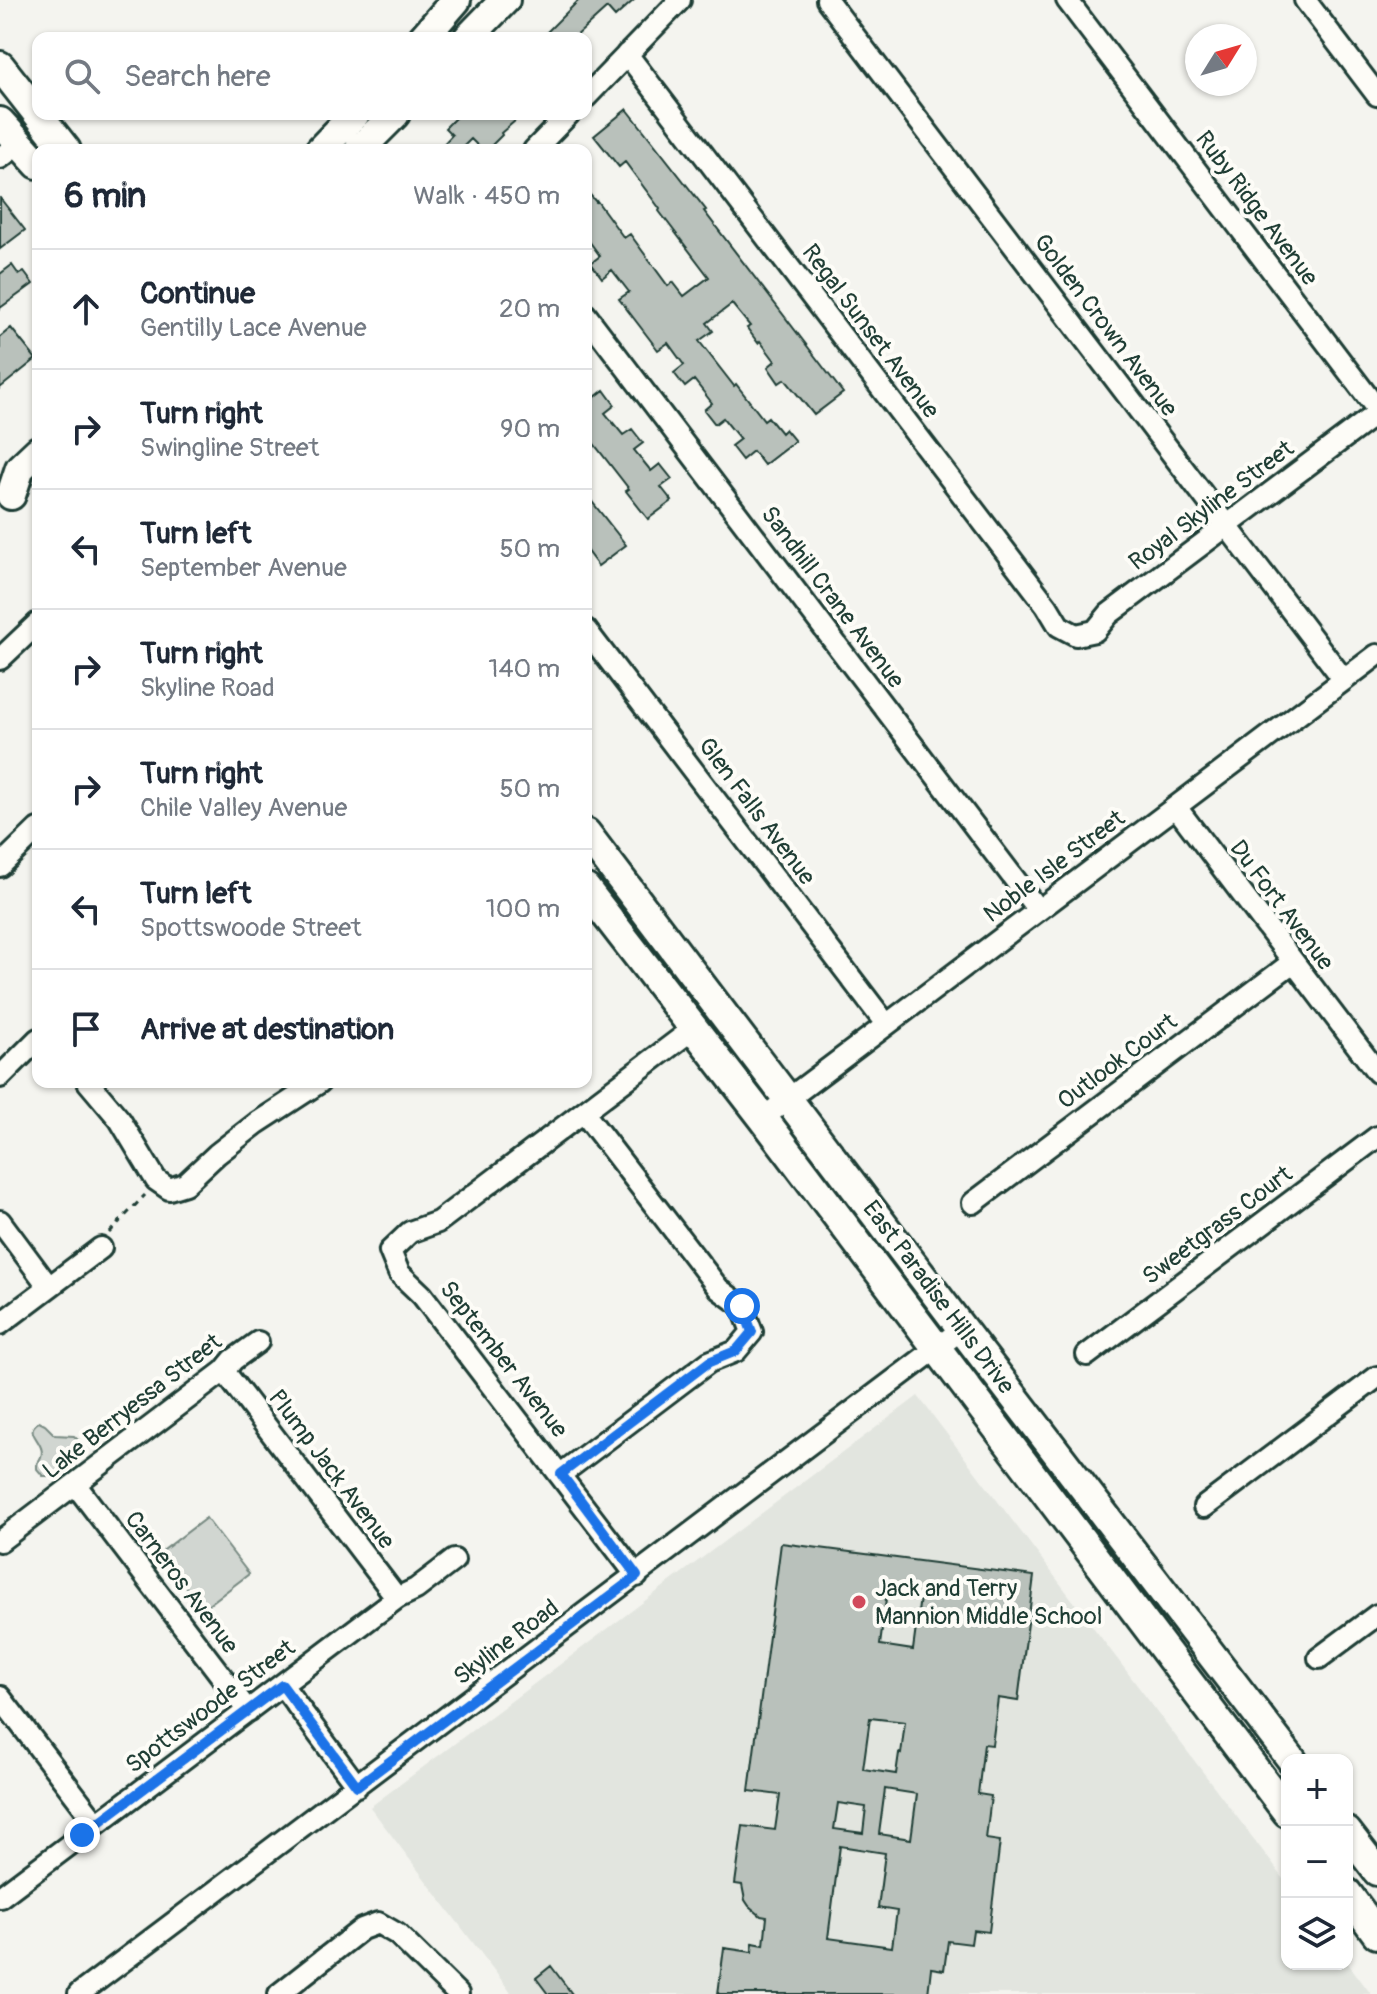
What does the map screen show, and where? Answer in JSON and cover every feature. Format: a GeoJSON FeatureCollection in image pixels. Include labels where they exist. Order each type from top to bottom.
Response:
{"type":"FeatureCollection","features":[{"type":"Feature","properties":{"kind":"main road"},"geometry":{"type":"LineString","coordinates":[[428,32],[456,0]]}},
{"type":"Feature","properties":{"kind":"main road"},"geometry":{"type":"LineString","coordinates":[[474,32],[505,0]]}},
{"type":"Feature","properties":{"kind":"main road"},"geometry":{"type":"LineString","coordinates":[[0,66],[32,107]]}},
{"type":"Feature","properties":{"kind":"main road"},"geometry":{"type":"LineString","coordinates":[[42,120],[61,144]]}},
{"type":"Feature","properties":{"kind":"main road"},"geometry":{"type":"LineString","coordinates":[[326,144],[349,120]]}},
{"type":"Feature","properties":{"kind":"main road"},"geometry":{"type":"LineString","coordinates":[[365,144],[389,120]]}},
{"type":"Feature","properties":{"kind":"main road"},"geometry":{"type":"LineString","coordinates":[[0,122],[19,155]]}},
{"type":"Feature","properties":{"kind":"main road"},"geometry":{"type":"LineString","coordinates":[[5,500],[20,468],[32,457]]}},
{"type":"Feature","properties":{"kind":"main road"},"geometry":{"type":"LineString","coordinates":[[5,500],[32,487]]}},
{"type":"Feature","properties":{"kind":"main road","name":"East Paradise Hills Drive"},"geometry":{"type":"LineString","coordinates":[[592,841],[1287,1754]]}},
{"type":"Feature","properties":{"kind":"main road","name":"East Paradise Hills Drive"},"geometry":{"type":"LineString","coordinates":[[592,897],[763,1118],[1281,1804]]}},
{"type":"Feature","properties":{"kind":"main road"},"geometry":{"type":"LineString","coordinates":[[1353,1840],[1377,1871]]}},
{"type":"Feature","properties":{"kind":"main road"},"geometry":{"type":"LineString","coordinates":[[1351,1898],[1377,1934]]}},
{"type":"Feature","properties":{"kind":"street"},"geometry":{"type":"LineString","coordinates":[[592,91],[680,0]]}},
{"type":"Feature","properties":{"kind":"street","name":"Golden Crown Avenue"},"geometry":{"type":"LineString","coordinates":[[827,0],[1344,680]]}},
{"type":"Feature","properties":{"kind":"street","name":"Ruby Ridge Avenue"},"geometry":{"type":"LineString","coordinates":[[1067,0],[1377,411]]}},
{"type":"Feature","properties":{"kind":"street"},"geometry":{"type":"LineString","coordinates":[[1305,0],[1377,95]]}},
{"type":"Feature","properties":{"kind":"street","name":"Regal Sunset Avenue"},"geometry":{"type":"LineString","coordinates":[[627,54],[1047,606],[1059,626],[1076,635]]}},
{"type":"Feature","properties":{"kind":"street"},"geometry":{"type":"LineString","coordinates":[[540,144],[563,120]]}},
{"type":"Feature","properties":{"kind":"street","name":"Sandhill Crane Avenue"},"geometry":{"type":"LineString","coordinates":[[592,323],[1038,910]]}},
{"type":"Feature","properties":{"kind":"street","name":"Royal Skyline Street"},"geometry":{"type":"LineString","coordinates":[[1076,635],[1095,631],[1109,614],[1377,411]]}},
{"type":"Feature","properties":{"kind":"street"},"geometry":{"type":"LineString","coordinates":[[0,659],[32,629]]}},
{"type":"Feature","properties":{"kind":"street","name":"Glen Falls Avenue"},"geometry":{"type":"LineString","coordinates":[[592,638],[886,1024]]}},
{"type":"Feature","properties":{"kind":"street","name":"Noble Isle Street"},"geometry":{"type":"LineString","coordinates":[[763,1118],[1377,655]]}},
{"type":"Feature","properties":{"kind":"street","name":"Du Fort Avenue"},"geometry":{"type":"LineString","coordinates":[[1176,807],[1377,1072]]}},
{"type":"Feature","properties":{"kind":"street"},"geometry":{"type":"LineString","coordinates":[[0,866],[32,835]]}},
{"type":"Feature","properties":{"kind":"street","name":"Outlook Court"},"geometry":{"type":"LineString","coordinates":[[973,1203],[1293,962]]}},
{"type":"Feature","properties":{"kind":"street"},"geometry":{"type":"LineString","coordinates":[[561,1474],[709,1362],[736,1351],[752,1332],[742,1306],[719,1289],[584,1113],[693,1029]]}},
{"type":"Feature","properties":{"kind":"street"},"geometry":{"type":"LineString","coordinates":[[0,1077],[32,1045]]}},
{"type":"Feature","properties":{"kind":"street"},"geometry":{"type":"LineString","coordinates":[[93,1088],[120,1120],[156,1180],[169,1189],[185,1184],[247,1131],[311,1088]]}},
{"type":"Feature","properties":{"kind":"street","name":"September Avenue"},"geometry":{"type":"LineString","coordinates":[[584,1113],[438,1222],[410,1232],[390,1251],[399,1273],[422,1295],[637,1576]]}},
{"type":"Feature","properties":{"kind":"street","name":"Sweetgrass Court"},"geometry":{"type":"LineString","coordinates":[[1087,1355],[1377,1137]]}},
{"type":"Feature","properties":{"kind":"street"},"geometry":{"type":"LineString","coordinates":[[0,1221],[49,1287]]}},
{"type":"Feature","properties":{"kind":"street"},"geometry":{"type":"LineString","coordinates":[[0,1324],[102,1244]]}},
{"type":"Feature","properties":{"kind":"street","name":"Skyline Road"},"geometry":{"type":"LineString","coordinates":[[79,1994],[962,1329]]}},
{"type":"Feature","properties":{"kind":"street","name":"Lake Berryessa Street"},"geometry":{"type":"LineString","coordinates":[[0,1541],[258,1342]]}},
{"type":"Feature","properties":{"kind":"street","name":"Plump Jack Avenue"},"geometry":{"type":"LineString","coordinates":[[224,1371],[397,1598]]}},
{"type":"Feature","properties":{"kind":"street"},"geometry":{"type":"LineString","coordinates":[[1204,1507],[1377,1377]]}},
{"type":"Feature","properties":{"kind":"street","name":"Carneros Avenue"},"geometry":{"type":"LineString","coordinates":[[75,1484],[248,1711]]}},
{"type":"Feature","properties":{"kind":"street","name":"Spottswoode Street"},"geometry":{"type":"LineString","coordinates":[[0,1897],[397,1598],[416,1589],[454,1560]]}},
{"type":"Feature","properties":{"kind":"street"},"geometry":{"type":"LineString","coordinates":[[1319,1658],[1377,1615]]}},
{"type":"Feature","properties":{"kind":"street"},"geometry":{"type":"LineString","coordinates":[[282,1685],[357,1786]]}},
{"type":"Feature","properties":{"kind":"street"},"geometry":{"type":"LineString","coordinates":[[0,1697],[97,1824]]}},
{"type":"Feature","properties":{"kind":"street"},"geometry":{"type":"LineString","coordinates":[[279,1994],[362,1929],[378,1923],[397,1934],[458,1994]]}},
{"type":"Feature","properties":{"kind":"path"},"geometry":{"type":"LineString","coordinates":[[102,1244],[145,1195]]}},
{"type":"Feature","properties":{"kind":"shaded area","name":"Jack and Terry Mannion Middle School"},"geometry":{"type":"Polygon","coordinates":[[[918,1396],[1281,1875],[1281,1970],[1353,1970],[1371,1994],[512,1994],[370,1807],[918,1396]]]}},
{"type":"Feature","properties":{"kind":"shaded area"},"geometry":{"type":"Polygon","coordinates":[[[39,1422],[55,1435],[74,1436],[79,1441],[78,1459],[57,1476],[43,1476],[37,1469],[42,1450],[33,1431],[39,1422]]]}},
{"type":"Feature","properties":{"kind":"shaded area"},"geometry":{"type":"Polygon","coordinates":[[[206,1518],[249,1574],[203,1609],[160,1553],[206,1518]]]}},
{"type":"Feature","properties":{"kind":"building"},"geometry":{"type":"Polygon","coordinates":[[[579,0],[634,0],[615,17],[607,8],[581,32],[547,32],[579,0]]]}},
{"type":"Feature","properties":{"kind":"building"},"geometry":{"type":"Polygon","coordinates":[[[627,109],[843,393],[814,415],[785,379],[779,383],[768,367],[775,361],[760,341],[758,343],[747,328],[750,326],[732,304],[707,323],[713,331],[699,341],[764,420],[768,417],[781,433],[785,429],[795,441],[764,465],[753,451],[742,460],[731,446],[740,439],[723,418],[715,424],[704,410],[712,403],[694,380],[685,387],[674,373],[684,365],[668,343],[658,350],[619,299],[629,292],[612,270],[602,278],[592,264],[600,256],[592,245],[592,197],[624,238],[630,234],[668,286],[673,282],[684,296],[709,277],[625,162],[619,167],[594,136],[627,109]]]}},
{"type":"Feature","properties":{"kind":"building"},"geometry":{"type":"Polygon","coordinates":[[[453,120],[516,120],[493,144],[476,144],[471,139],[466,144],[444,144],[452,135],[445,128],[453,120]]]}},
{"type":"Feature","properties":{"kind":"building"},"geometry":{"type":"Polygon","coordinates":[[[0,198],[25,230],[0,249],[0,198]]]}},
{"type":"Feature","properties":{"kind":"building"},"geometry":{"type":"Polygon","coordinates":[[[12,265],[19,275],[24,272],[32,285],[0,308],[0,274],[12,265]]]}},
{"type":"Feature","properties":{"kind":"building"},"geometry":{"type":"Polygon","coordinates":[[[11,328],[32,354],[32,362],[0,388],[0,337],[11,328]]]}},
{"type":"Feature","properties":{"kind":"building"},"geometry":{"type":"Polygon","coordinates":[[[604,390],[615,405],[605,413],[623,435],[632,429],[643,443],[634,450],[651,471],[660,464],[672,479],[661,487],[672,501],[648,519],[594,444],[592,446],[592,393],[595,397],[604,390]]]}},
{"type":"Feature","properties":{"kind":"building"},"geometry":{"type":"Polygon","coordinates":[[[592,502],[626,545],[598,566],[592,558],[592,502]]]}},
{"type":"Feature","properties":{"kind":"building"},"geometry":{"type":"Polygon","coordinates":[[[781,1543],[1034,1576],[1018,1701],[998,1698],[992,1745],[984,1744],[978,1794],[991,1796],[986,1839],[1000,1841],[989,1932],[973,1930],[971,1944],[948,1941],[944,1970],[931,1968],[928,1994],[718,1994],[724,1948],[752,1952],[753,1943],[764,1945],[767,1917],[749,1906],[742,1885],[735,1884],[743,1826],[775,1830],[780,1795],[749,1791],[781,1543]],[[888,1584],[880,1645],[913,1650],[921,1590],[888,1584]],[[870,1718],[863,1769],[896,1774],[905,1722],[870,1718]],[[885,1789],[879,1834],[911,1839],[917,1794],[885,1789]],[[838,1803],[834,1829],[863,1833],[866,1807],[838,1803]],[[840,1846],[828,1938],[892,1947],[897,1911],[878,1908],[885,1853],[840,1846]]]}},
{"type":"Feature","properties":{"kind":"building"},"geometry":{"type":"Polygon","coordinates":[[[551,1966],[572,1994],[548,1994],[536,1978],[551,1966]]]}},
{"type":"Feature","properties":{"kind":"place","name":"Jack and Terry Mannion Middle School"},"geometry":{"type":"Point","coordinates":[859,1602]}},
{"type":"Feature","properties":{"kind":"route"},"geometry":{"type":"LineString","coordinates":[[82,1835],[282,1685],[357,1786],[637,1576],[561,1474],[709,1362],[736,1351],[752,1332],[742,1306]]}}]}
